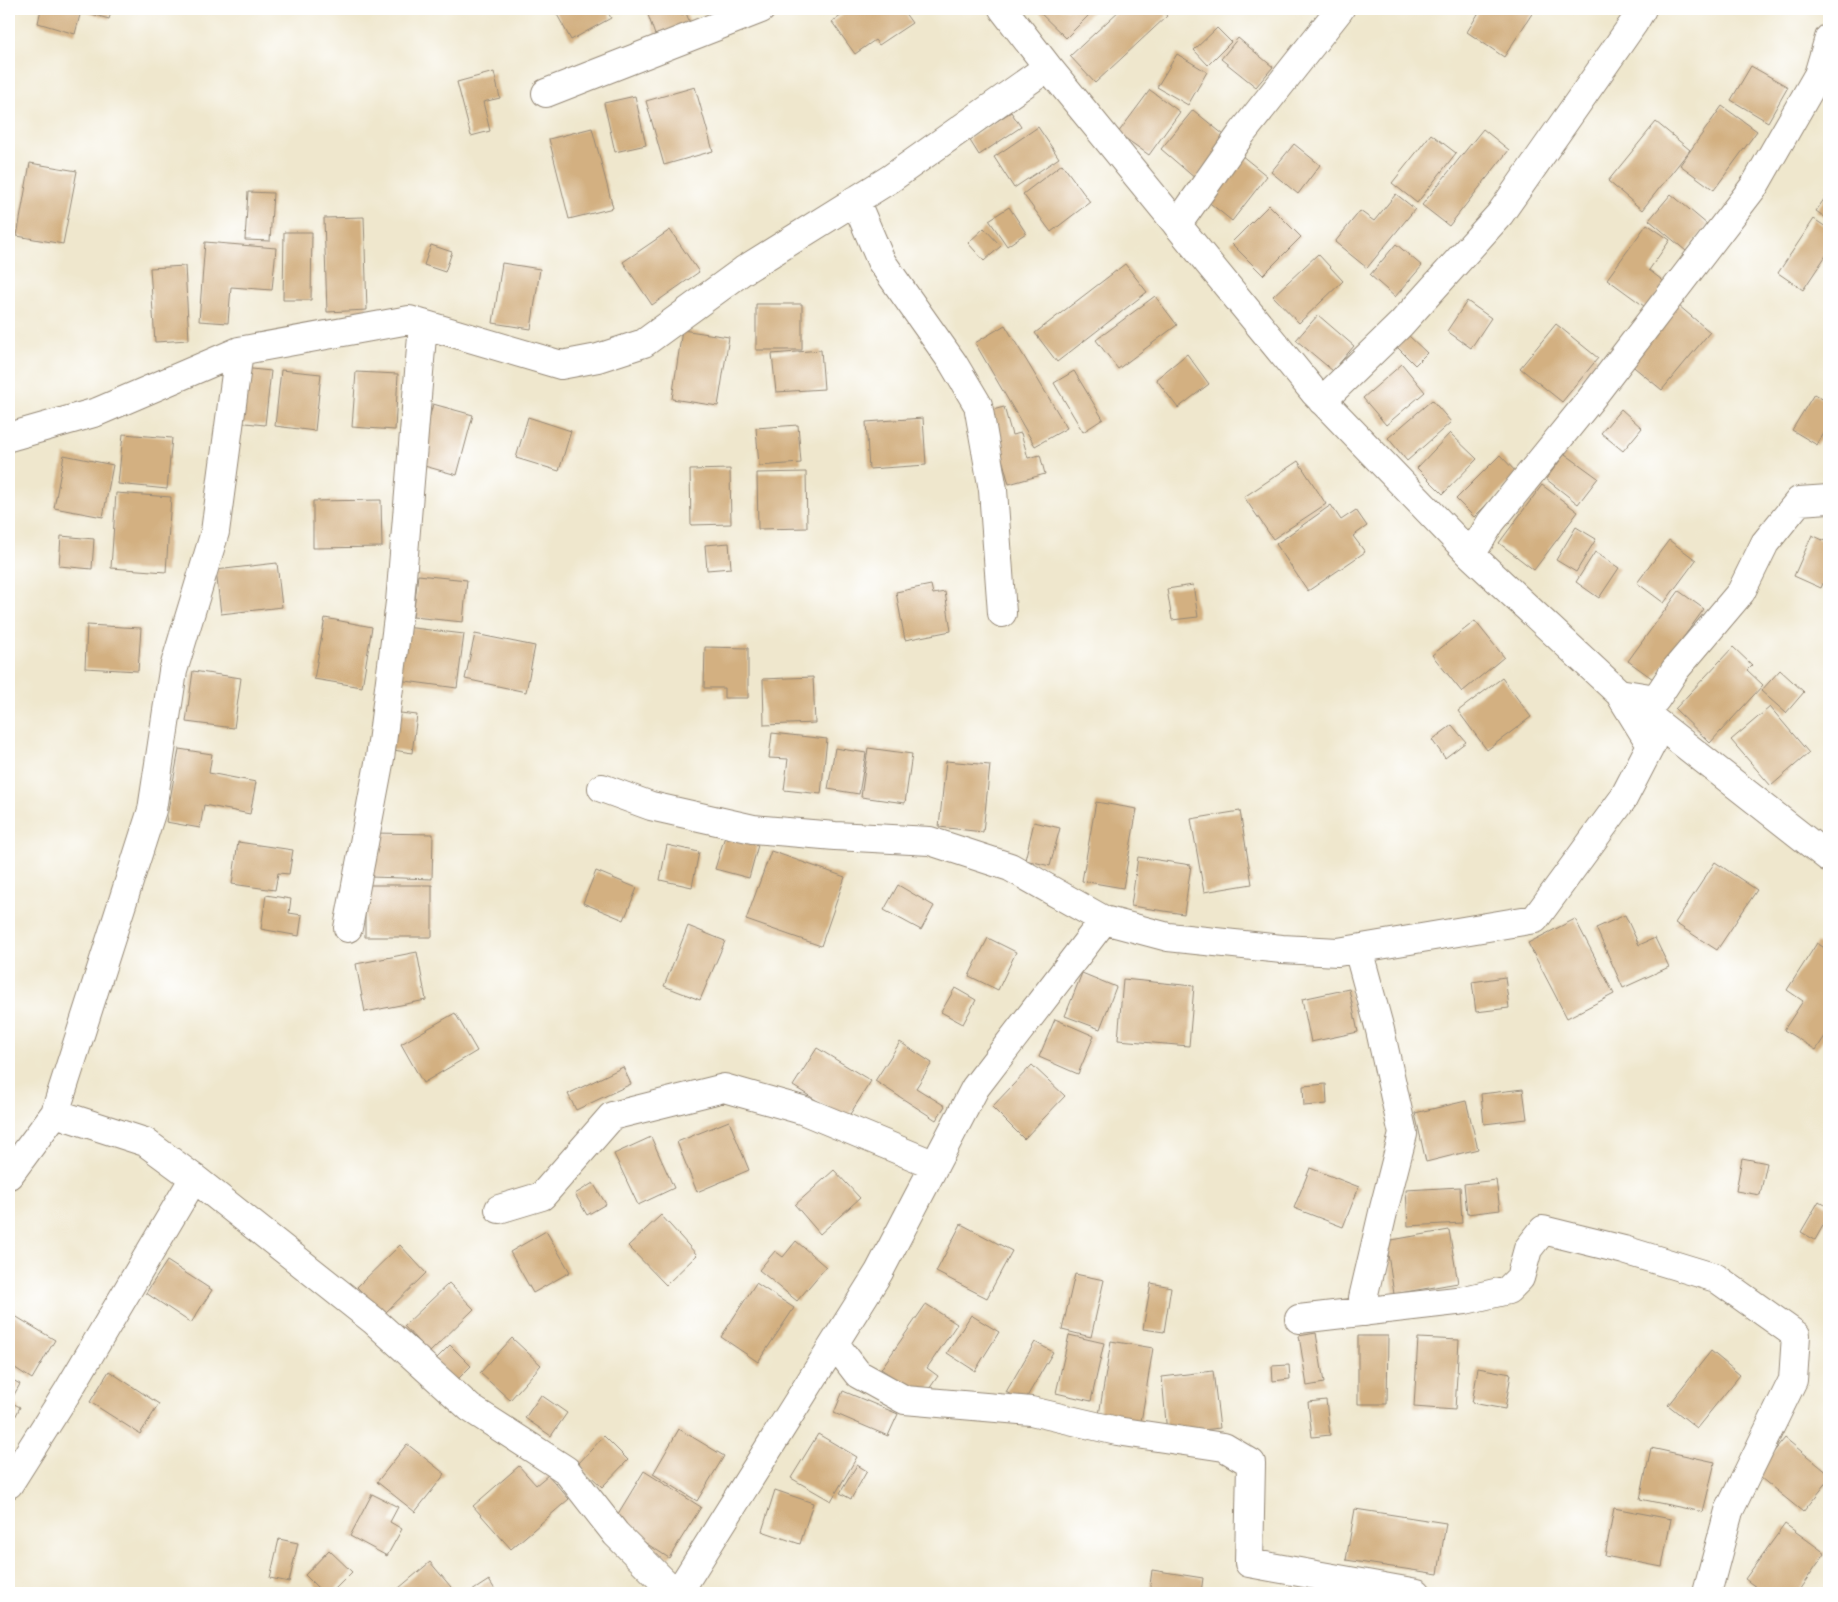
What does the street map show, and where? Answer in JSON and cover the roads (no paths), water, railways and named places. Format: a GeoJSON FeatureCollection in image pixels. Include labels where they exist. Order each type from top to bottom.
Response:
{"type":"FeatureCollection","features":[{"type":"Feature","properties":{"kind":"street"},"geometry":{"type":"LineString","coordinates":[[546,93],[761,9]]}},
{"type":"Feature","properties":{"kind":"street"},"geometry":{"type":"LineString","coordinates":[[1004,9],[1048,67],[1322,401],[1472,555],[1619,693],[1829,858]]}},
{"type":"Feature","properties":{"kind":"street"},"geometry":{"type":"LineString","coordinates":[[1177,225],[1242,133],[1340,9]]}},
{"type":"Feature","properties":{"kind":"street"},"geometry":{"type":"LineString","coordinates":[[1322,401],[1401,324],[1500,214],[1642,9]]}},
{"type":"Feature","properties":{"kind":"street"},"geometry":{"type":"LineString","coordinates":[[1472,555],[1491,522],[1590,400],[1755,185],[1818,75],[1829,38]]}},
{"type":"Feature","properties":{"kind":"street"},"geometry":{"type":"LineString","coordinates":[[9,437],[97,412],[238,352],[409,320],[561,365],[598,358],[644,343],[744,270],[890,179],[1048,67]]}},
{"type":"Feature","properties":{"kind":"street"},"geometry":{"type":"LineString","coordinates":[[855,200],[881,261],[953,363],[978,405],[993,490],[1002,613]]}},
{"type":"Feature","properties":{"kind":"street"},"geometry":{"type":"LineString","coordinates":[[348,928],[380,758],[400,602],[423,324]]}},
{"type":"Feature","properties":{"kind":"street"},"geometry":{"type":"LineString","coordinates":[[9,1176],[55,1113],[152,810],[174,670],[215,532],[238,352]]}},
{"type":"Feature","properties":{"kind":"street"},"geometry":{"type":"LineString","coordinates":[[1619,693],[1656,699],[1675,670],[1742,592],[1765,543],[1799,501],[1829,499]]}},
{"type":"Feature","properties":{"kind":"street"},"geometry":{"type":"LineString","coordinates":[[602,788],[651,806],[752,829],[930,842],[1010,868],[1104,920],[1168,937],[1282,949],[1338,952],[1535,919],[1623,799],[1651,745],[1619,693]]}},
{"type":"Feature","properties":{"kind":"street"},"geometry":{"type":"LineString","coordinates":[[55,1113],[145,1142],[194,1178],[373,1320],[470,1408],[566,1470],[616,1534],[676,1593],[880,1272],[975,1088],[1104,920]]}},
{"type":"Feature","properties":{"kind":"street"},"geometry":{"type":"LineString","coordinates":[[1358,949],[1380,1030],[1403,1134],[1363,1298],[1365,1312]]}},
{"type":"Feature","properties":{"kind":"street"},"geometry":{"type":"LineString","coordinates":[[499,1209],[542,1196],[612,1116],[724,1088],[802,1110],[935,1165]]}},
{"type":"Feature","properties":{"kind":"street"},"geometry":{"type":"LineString","coordinates":[[9,1484],[68,1391],[194,1178]]}},
{"type":"Feature","properties":{"kind":"street"},"geometry":{"type":"LineString","coordinates":[[1299,1319],[1465,1300],[1508,1290],[1520,1278],[1528,1249],[1543,1230],[1624,1250],[1716,1278],[1796,1335],[1792,1380],[1729,1511],[1707,1593]]}},
{"type":"Feature","properties":{"kind":"street"},"geometry":{"type":"LineString","coordinates":[[834,1344],[858,1374],[906,1400],[1031,1411],[1117,1431],[1224,1447],[1251,1463],[1249,1563],[1417,1593]]}}]}
